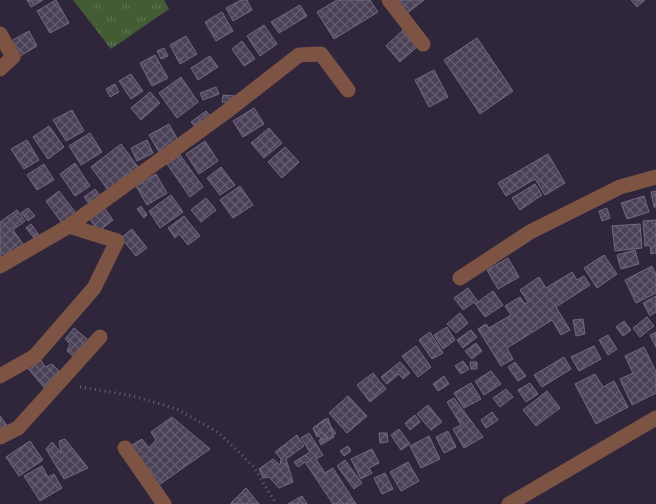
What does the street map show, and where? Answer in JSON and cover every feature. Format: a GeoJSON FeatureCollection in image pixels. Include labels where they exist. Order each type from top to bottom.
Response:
{"type":"FeatureCollection","features":[{"type":"Feature","properties":{"kind":"street"},"geometry":{"type":"LineString","coordinates":[[389,0],[422,44]]}},
{"type":"Feature","properties":{"kind":"street"},"geometry":{"type":"LineString","coordinates":[[0,34],[13,57],[0,69]]}},
{"type":"Feature","properties":{"kind":"street"},"geometry":{"type":"LineString","coordinates":[[0,266],[69,226],[226,112],[299,55],[321,54],[348,90]]}},
{"type":"Feature","properties":{"kind":"street"},"geometry":{"type":"LineString","coordinates":[[460,278],[530,232],[620,187],[656,177]]}},
{"type":"Feature","properties":{"kind":"street"},"geometry":{"type":"LineString","coordinates":[[0,376],[34,356],[94,288],[117,241],[69,226]]}},
{"type":"Feature","properties":{"kind":"street"},"geometry":{"type":"LineString","coordinates":[[0,437],[18,428],[100,337]]}},
{"type":"Feature","properties":{"kind":"street"},"geometry":{"type":"LineString","coordinates":[[509,504],[656,418]]}},
{"type":"Feature","properties":{"kind":"street"},"geometry":{"type":"LineString","coordinates":[[125,448],[164,504]]}},
{"type":"Feature","properties":{"kind":"path"},"geometry":{"type":"LineString","coordinates":[[72,386],[129,395],[177,409],[219,433],[253,466],[276,504]]}},
{"type":"Feature","properties":{"kind":"green space"},"geometry":{"type":"Polygon","coordinates":[[[73,0],[164,0],[169,9],[111,49],[73,0]]]}},
{"type":"Feature","properties":{"kind":"building"},"geometry":{"type":"Polygon","coordinates":[[[27,0],[43,0],[31,7],[27,0]]]}},
{"type":"Feature","properties":{"kind":"building"},"geometry":{"type":"Polygon","coordinates":[[[56,0],[69,23],[50,33],[37,11],[56,0]]]}},
{"type":"Feature","properties":{"kind":"building"},"geometry":{"type":"Polygon","coordinates":[[[241,0],[247,0],[252,10],[233,21],[226,8],[241,0]]]}},
{"type":"Feature","properties":{"kind":"building"},"geometry":{"type":"Polygon","coordinates":[[[337,0],[370,0],[378,12],[334,39],[317,12],[337,0]]]}},
{"type":"Feature","properties":{"kind":"building"},"geometry":{"type":"Polygon","coordinates":[[[394,0],[424,0],[405,15],[394,0]]]}},
{"type":"Feature","properties":{"kind":"building"},"geometry":{"type":"Polygon","coordinates":[[[631,0],[645,0],[637,7],[631,0]]]}},
{"type":"Feature","properties":{"kind":"building"},"geometry":{"type":"Polygon","coordinates":[[[300,5],[307,16],[279,33],[271,22],[300,5]]]}},
{"type":"Feature","properties":{"kind":"building"},"geometry":{"type":"Polygon","coordinates":[[[222,12],[233,31],[216,41],[205,22],[222,12]]]}},
{"type":"Feature","properties":{"kind":"building"},"geometry":{"type":"Polygon","coordinates":[[[264,25],[277,44],[260,56],[247,36],[264,25]]]}},
{"type":"Feature","properties":{"kind":"building"},"geometry":{"type":"Polygon","coordinates":[[[404,29],[419,45],[400,62],[386,46],[404,29]]]}},
{"type":"Feature","properties":{"kind":"building"},"geometry":{"type":"Polygon","coordinates":[[[29,31],[37,46],[20,56],[11,41],[29,31]]]}},
{"type":"Feature","properties":{"kind":"building"},"geometry":{"type":"Polygon","coordinates":[[[186,36],[197,54],[180,64],[170,45],[186,36]]]}},
{"type":"Feature","properties":{"kind":"building"},"geometry":{"type":"Polygon","coordinates":[[[477,38],[513,91],[480,114],[444,60],[477,38]]]}},
{"type":"Feature","properties":{"kind":"building"},"geometry":{"type":"Polygon","coordinates":[[[242,41],[255,59],[244,66],[232,49],[242,41]]]}},
{"type":"Feature","properties":{"kind":"building"},"geometry":{"type":"Polygon","coordinates":[[[164,48],[168,56],[161,59],[157,51],[164,48]]]}},
{"type":"Feature","properties":{"kind":"building"},"geometry":{"type":"Polygon","coordinates":[[[155,55],[168,78],[152,86],[140,63],[155,55]]]}},
{"type":"Feature","properties":{"kind":"building"},"geometry":{"type":"Polygon","coordinates":[[[210,56],[218,67],[198,80],[191,68],[210,56]]]}},
{"type":"Feature","properties":{"kind":"building"},"geometry":{"type":"Polygon","coordinates":[[[434,70],[448,97],[429,107],[415,80],[434,70]]]}},
{"type":"Feature","properties":{"kind":"building"},"geometry":{"type":"Polygon","coordinates":[[[131,74],[143,91],[131,99],[119,81],[131,74]]]}},
{"type":"Feature","properties":{"kind":"building"},"geometry":{"type":"Polygon","coordinates":[[[181,77],[198,102],[177,118],[159,93],[181,77]]]}},
{"type":"Feature","properties":{"kind":"building"},"geometry":{"type":"Polygon","coordinates":[[[115,84],[119,92],[110,97],[106,89],[115,84]]]}},
{"type":"Feature","properties":{"kind":"building"},"geometry":{"type":"Polygon","coordinates":[[[216,87],[219,94],[203,100],[200,93],[216,87]]]}},
{"type":"Feature","properties":{"kind":"building"},"geometry":{"type":"Polygon","coordinates":[[[150,92],[160,103],[141,120],[131,108],[150,92]]]}},
{"type":"Feature","properties":{"kind":"building"},"geometry":{"type":"Polygon","coordinates":[[[223,95],[235,96],[235,103],[222,102],[223,95]]]}},
{"type":"Feature","properties":{"kind":"building"},"geometry":{"type":"Polygon","coordinates":[[[254,108],[264,124],[243,137],[233,121],[254,108]]]}},
{"type":"Feature","properties":{"kind":"building"},"geometry":{"type":"Polygon","coordinates":[[[72,110],[84,131],[66,141],[53,120],[72,110]]]}},
{"type":"Feature","properties":{"kind":"building"},"geometry":{"type":"Polygon","coordinates":[[[206,111],[212,118],[197,129],[191,122],[206,111]]]}},
{"type":"Feature","properties":{"kind":"building"},"geometry":{"type":"Polygon","coordinates":[[[169,124],[179,142],[159,152],[149,135],[169,124]]]}},
{"type":"Feature","properties":{"kind":"building"},"geometry":{"type":"Polygon","coordinates":[[[49,126],[64,147],[48,159],[33,137],[49,126]]]}},
{"type":"Feature","properties":{"kind":"building"},"geometry":{"type":"Polygon","coordinates":[[[269,128],[282,143],[264,158],[251,143],[269,128]]]}},
{"type":"Feature","properties":{"kind":"building"},"geometry":{"type":"Polygon","coordinates":[[[90,133],[102,152],[81,165],[69,146],[90,133]]]}},
{"type":"Feature","properties":{"kind":"building"},"geometry":{"type":"Polygon","coordinates":[[[27,140],[39,160],[24,169],[11,149],[27,140]]]}},
{"type":"Feature","properties":{"kind":"building"},"geometry":{"type":"Polygon","coordinates":[[[147,140],[153,153],[137,161],[131,148],[147,140]]]}},
{"type":"Feature","properties":{"kind":"building"},"geometry":{"type":"Polygon","coordinates":[[[205,141],[218,161],[199,174],[186,154],[205,141]]]}},
{"type":"Feature","properties":{"kind":"building"},"geometry":{"type":"Polygon","coordinates":[[[121,144],[138,167],[108,190],[91,167],[121,144]]]}},
{"type":"Feature","properties":{"kind":"building"},"geometry":{"type":"Polygon","coordinates":[[[285,147],[299,162],[282,178],[268,162],[285,147]]]}},
{"type":"Feature","properties":{"kind":"building"},"geometry":{"type":"Polygon","coordinates":[[[548,154],[565,183],[545,195],[535,179],[506,196],[498,183],[548,154]]]}},
{"type":"Feature","properties":{"kind":"building"},"geometry":{"type":"Polygon","coordinates":[[[180,155],[203,187],[190,197],[167,164],[180,155]]]}},
{"type":"Feature","properties":{"kind":"building"},"geometry":{"type":"Polygon","coordinates":[[[75,163],[90,186],[75,196],[60,174],[75,163]]]}},
{"type":"Feature","properties":{"kind":"building"},"geometry":{"type":"Polygon","coordinates":[[[44,164],[54,180],[37,190],[27,175],[44,164]]]}},
{"type":"Feature","properties":{"kind":"building"},"geometry":{"type":"Polygon","coordinates":[[[221,167],[235,185],[220,195],[207,178],[221,167]]]}},
{"type":"Feature","properties":{"kind":"building"},"geometry":{"type":"Polygon","coordinates":[[[156,174],[167,193],[147,205],[136,186],[156,174]]]}},
{"type":"Feature","properties":{"kind":"building"},"geometry":{"type":"Polygon","coordinates":[[[535,184],[542,195],[520,210],[512,198],[535,184]]]}},
{"type":"Feature","properties":{"kind":"building"},"geometry":{"type":"Polygon","coordinates":[[[240,186],[253,205],[233,218],[220,200],[240,186]]]}},
{"type":"Feature","properties":{"kind":"building"},"geometry":{"type":"Polygon","coordinates":[[[95,189],[102,198],[91,206],[84,197],[95,189]]]}},
{"type":"Feature","properties":{"kind":"building"},"geometry":{"type":"Polygon","coordinates":[[[59,191],[78,216],[64,226],[46,201],[59,191]]]}},
{"type":"Feature","properties":{"kind":"building"},"geometry":{"type":"Polygon","coordinates":[[[656,191],[656,207],[654,207],[651,192],[656,191]]]}},
{"type":"Feature","properties":{"kind":"building"},"geometry":{"type":"Polygon","coordinates":[[[171,195],[183,212],[160,228],[149,211],[171,195]]]}},
{"type":"Feature","properties":{"kind":"building"},"geometry":{"type":"Polygon","coordinates":[[[644,196],[649,212],[627,219],[621,203],[644,196]]]}},
{"type":"Feature","properties":{"kind":"building"},"geometry":{"type":"Polygon","coordinates":[[[206,198],[216,210],[201,222],[191,210],[206,198]]]}},
{"type":"Feature","properties":{"kind":"building"},"geometry":{"type":"Polygon","coordinates":[[[103,206],[113,220],[99,231],[88,217],[103,206]]]}},
{"type":"Feature","properties":{"kind":"building"},"geometry":{"type":"Polygon","coordinates":[[[141,206],[147,215],[144,218],[137,209],[141,206]]]}},
{"type":"Feature","properties":{"kind":"building"},"geometry":{"type":"Polygon","coordinates":[[[28,208],[35,216],[28,221],[21,213],[28,208]]]}},
{"type":"Feature","properties":{"kind":"building"},"geometry":{"type":"Polygon","coordinates":[[[607,208],[610,218],[602,221],[599,211],[607,208]]]}},
{"type":"Feature","properties":{"kind":"building"},"geometry":{"type":"Polygon","coordinates":[[[17,210],[25,221],[13,230],[23,244],[0,259],[0,222],[17,210]]]}},
{"type":"Feature","properties":{"kind":"building"},"geometry":{"type":"Polygon","coordinates":[[[184,216],[200,236],[188,245],[179,234],[175,238],[168,228],[184,216]]]}},
{"type":"Feature","properties":{"kind":"building"},"geometry":{"type":"Polygon","coordinates":[[[656,220],[656,253],[651,254],[650,245],[645,246],[643,221],[656,220]]]}},
{"type":"Feature","properties":{"kind":"building"},"geometry":{"type":"Polygon","coordinates":[[[31,224],[39,235],[34,238],[26,228],[31,224]]]}},
{"type":"Feature","properties":{"kind":"building"},"geometry":{"type":"Polygon","coordinates":[[[640,224],[642,248],[615,251],[612,226],[640,224]]]}},
{"type":"Feature","properties":{"kind":"building"},"geometry":{"type":"Polygon","coordinates":[[[132,229],[147,248],[136,256],[121,238],[132,229]]]}},
{"type":"Feature","properties":{"kind":"building"},"geometry":{"type":"Polygon","coordinates":[[[635,250],[639,264],[621,269],[617,255],[635,250]]]}},
{"type":"Feature","properties":{"kind":"building"},"geometry":{"type":"Polygon","coordinates":[[[604,255],[617,274],[597,288],[584,268],[604,255]]]}},
{"type":"Feature","properties":{"kind":"building"},"geometry":{"type":"Polygon","coordinates":[[[508,258],[519,277],[498,289],[487,270],[508,258]]]}},
{"type":"Feature","properties":{"kind":"building"},"geometry":{"type":"Polygon","coordinates":[[[652,266],[656,274],[656,293],[636,303],[625,280],[652,266]]]}},
{"type":"Feature","properties":{"kind":"building"},"geometry":{"type":"Polygon","coordinates":[[[572,272],[577,280],[584,276],[590,285],[556,307],[570,330],[561,335],[552,320],[507,348],[513,359],[501,366],[478,329],[486,324],[489,328],[511,315],[505,306],[520,297],[525,304],[528,302],[520,290],[539,277],[546,288],[572,272]]]}},
{"type":"Feature","properties":{"kind":"building"},"geometry":{"type":"Polygon","coordinates":[[[468,288],[478,302],[493,291],[503,305],[485,317],[474,302],[463,310],[454,298],[468,288]]]}},
{"type":"Feature","properties":{"kind":"building"},"geometry":{"type":"Polygon","coordinates":[[[656,296],[656,312],[650,316],[643,303],[656,296]]]}},
{"type":"Feature","properties":{"kind":"building"},"geometry":{"type":"Polygon","coordinates":[[[460,313],[468,323],[456,333],[447,324],[460,313]]]}},
{"type":"Feature","properties":{"kind":"building"},"geometry":{"type":"Polygon","coordinates":[[[647,317],[654,326],[640,337],[633,328],[647,317]]]}},
{"type":"Feature","properties":{"kind":"building"},"geometry":{"type":"Polygon","coordinates":[[[583,319],[585,334],[576,336],[573,320],[583,319]]]}},
{"type":"Feature","properties":{"kind":"building"},"geometry":{"type":"Polygon","coordinates":[[[624,321],[631,330],[623,336],[616,327],[624,321]]]}},
{"type":"Feature","properties":{"kind":"building"},"geometry":{"type":"Polygon","coordinates":[[[447,327],[455,340],[443,349],[434,335],[447,327]]]}},
{"type":"Feature","properties":{"kind":"building"},"geometry":{"type":"Polygon","coordinates":[[[74,328],[87,339],[73,356],[67,351],[70,344],[65,339],[74,328]]]}},
{"type":"Feature","properties":{"kind":"building"},"geometry":{"type":"Polygon","coordinates":[[[471,330],[477,337],[463,348],[457,340],[471,330]]]}},
{"type":"Feature","properties":{"kind":"building"},"geometry":{"type":"Polygon","coordinates":[[[430,332],[443,353],[432,359],[419,340],[430,332]]]}},
{"type":"Feature","properties":{"kind":"building"},"geometry":{"type":"Polygon","coordinates":[[[656,332],[656,347],[650,335],[656,332]]]}},
{"type":"Feature","properties":{"kind":"building"},"geometry":{"type":"Polygon","coordinates":[[[608,335],[617,349],[608,355],[599,340],[608,335]]]}},
{"type":"Feature","properties":{"kind":"building"},"geometry":{"type":"Polygon","coordinates":[[[476,343],[482,351],[472,359],[465,351],[476,343]]]}},
{"type":"Feature","properties":{"kind":"building"},"geometry":{"type":"Polygon","coordinates":[[[416,346],[431,367],[418,377],[402,356],[416,346]]]}},
{"type":"Feature","properties":{"kind":"building"},"geometry":{"type":"Polygon","coordinates":[[[594,346],[601,359],[579,371],[571,357],[594,346]]]}},
{"type":"Feature","properties":{"kind":"building"},"geometry":{"type":"Polygon","coordinates":[[[644,347],[656,372],[656,393],[632,405],[620,379],[633,373],[625,356],[644,347]]]}},
{"type":"Feature","properties":{"kind":"building"},"geometry":{"type":"Polygon","coordinates":[[[39,357],[45,367],[52,364],[60,372],[46,390],[26,366],[39,357]]]}},
{"type":"Feature","properties":{"kind":"building"},"geometry":{"type":"Polygon","coordinates":[[[564,357],[571,369],[542,387],[534,375],[564,357]]]}},
{"type":"Feature","properties":{"kind":"building"},"geometry":{"type":"Polygon","coordinates":[[[463,361],[469,369],[461,374],[455,366],[463,361]]]}},
{"type":"Feature","properties":{"kind":"building"},"geometry":{"type":"Polygon","coordinates":[[[400,362],[410,373],[403,379],[399,374],[387,384],[381,377],[400,362]]]}},
{"type":"Feature","properties":{"kind":"building"},"geometry":{"type":"Polygon","coordinates":[[[470,362],[477,362],[477,369],[471,369],[470,362]]]}},
{"type":"Feature","properties":{"kind":"building"},"geometry":{"type":"Polygon","coordinates":[[[515,362],[526,376],[518,381],[508,367],[515,362]]]}},
{"type":"Feature","properties":{"kind":"building"},"geometry":{"type":"Polygon","coordinates":[[[491,371],[501,384],[484,395],[475,381],[491,371]]]}},
{"type":"Feature","properties":{"kind":"building"},"geometry":{"type":"Polygon","coordinates":[[[373,373],[386,389],[370,402],[357,385],[373,373]]]}},
{"type":"Feature","properties":{"kind":"building"},"geometry":{"type":"Polygon","coordinates":[[[595,374],[603,387],[614,381],[628,407],[596,424],[575,384],[595,374]]]}},
{"type":"Feature","properties":{"kind":"building"},"geometry":{"type":"Polygon","coordinates":[[[444,376],[449,384],[438,391],[433,384],[444,376]]]}},
{"type":"Feature","properties":{"kind":"building"},"geometry":{"type":"Polygon","coordinates":[[[471,383],[481,399],[464,408],[454,393],[471,383]]]}},
{"type":"Feature","properties":{"kind":"building"},"geometry":{"type":"Polygon","coordinates":[[[530,383],[538,394],[526,402],[518,390],[530,383]]]}},
{"type":"Feature","properties":{"kind":"building"},"geometry":{"type":"Polygon","coordinates":[[[506,389],[513,397],[500,407],[493,398],[506,389]]]}},
{"type":"Feature","properties":{"kind":"building"},"geometry":{"type":"Polygon","coordinates":[[[547,391],[560,408],[536,426],[523,410],[547,391]]]}},
{"type":"Feature","properties":{"kind":"building"},"geometry":{"type":"Polygon","coordinates":[[[348,396],[367,416],[347,433],[329,413],[348,396]]]}},
{"type":"Feature","properties":{"kind":"building"},"geometry":{"type":"Polygon","coordinates":[[[454,398],[483,437],[464,448],[453,429],[461,425],[447,402],[454,398]]]}},
{"type":"Feature","properties":{"kind":"building"},"geometry":{"type":"Polygon","coordinates":[[[428,405],[442,422],[431,430],[417,414],[428,405]]]}},
{"type":"Feature","properties":{"kind":"building"},"geometry":{"type":"Polygon","coordinates":[[[492,412],[498,420],[486,428],[481,420],[492,412]]]}},
{"type":"Feature","properties":{"kind":"building"},"geometry":{"type":"Polygon","coordinates":[[[415,415],[420,422],[410,430],[405,423],[415,415]]]}},
{"type":"Feature","properties":{"kind":"building"},"geometry":{"type":"Polygon","coordinates":[[[0,416],[9,428],[0,432],[0,416]]]}},
{"type":"Feature","properties":{"kind":"building"},"geometry":{"type":"Polygon","coordinates":[[[172,417],[210,449],[156,487],[130,446],[142,439],[149,448],[156,440],[151,432],[172,417]]]}},
{"type":"Feature","properties":{"kind":"building"},"geometry":{"type":"Polygon","coordinates":[[[328,418],[334,437],[321,445],[319,440],[328,438],[321,432],[317,437],[313,428],[328,418]]]}},
{"type":"Feature","properties":{"kind":"building"},"geometry":{"type":"Polygon","coordinates":[[[325,419],[336,433],[323,442],[313,428],[325,419]]]}},
{"type":"Feature","properties":{"kind":"building"},"geometry":{"type":"Polygon","coordinates":[[[399,429],[410,444],[401,450],[391,435],[399,429]]]}},
{"type":"Feature","properties":{"kind":"building"},"geometry":{"type":"Polygon","coordinates":[[[448,431],[456,447],[444,453],[436,437],[448,431]]]}},
{"type":"Feature","properties":{"kind":"building"},"geometry":{"type":"Polygon","coordinates":[[[309,433],[323,455],[316,459],[325,473],[333,468],[356,504],[333,504],[305,462],[298,467],[294,462],[310,452],[301,438],[309,433]]]}},
{"type":"Feature","properties":{"kind":"building"},"geometry":{"type":"Polygon","coordinates":[[[379,433],[387,433],[388,442],[380,443],[379,433]]]}},
{"type":"Feature","properties":{"kind":"building"},"geometry":{"type":"Polygon","coordinates":[[[297,435],[304,446],[286,459],[293,482],[279,488],[269,477],[263,478],[259,469],[273,459],[280,465],[281,459],[275,452],[297,435]]]}},
{"type":"Feature","properties":{"kind":"building"},"geometry":{"type":"Polygon","coordinates":[[[429,436],[440,459],[421,468],[410,446],[429,436]]]}},
{"type":"Feature","properties":{"kind":"building"},"geometry":{"type":"Polygon","coordinates":[[[65,439],[88,468],[64,479],[46,449],[52,442],[61,453],[59,441],[65,439]]]}},
{"type":"Feature","properties":{"kind":"building"},"geometry":{"type":"Polygon","coordinates":[[[30,441],[43,460],[19,476],[6,457],[30,441]]]}},
{"type":"Feature","properties":{"kind":"building"},"geometry":{"type":"Polygon","coordinates":[[[348,446],[351,451],[344,456],[340,451],[348,446]]]}},
{"type":"Feature","properties":{"kind":"building"},"geometry":{"type":"Polygon","coordinates":[[[372,449],[379,463],[369,468],[372,473],[361,479],[351,459],[372,449]]]}},
{"type":"Feature","properties":{"kind":"building"},"geometry":{"type":"Polygon","coordinates":[[[345,460],[362,483],[354,489],[337,466],[345,460]]]}},
{"type":"Feature","properties":{"kind":"building"},"geometry":{"type":"Polygon","coordinates":[[[408,462],[419,481],[401,491],[390,472],[408,462]]]}},
{"type":"Feature","properties":{"kind":"building"},"geometry":{"type":"Polygon","coordinates":[[[42,466],[48,477],[54,474],[62,488],[40,501],[24,476],[42,466]]]}},
{"type":"Feature","properties":{"kind":"building"},"geometry":{"type":"Polygon","coordinates":[[[385,473],[393,489],[382,494],[374,478],[385,473]]]}},
{"type":"Feature","properties":{"kind":"building"},"geometry":{"type":"Polygon","coordinates":[[[246,488],[259,504],[231,504],[231,503],[246,488]]]}},
{"type":"Feature","properties":{"kind":"building"},"geometry":{"type":"Polygon","coordinates":[[[302,496],[307,504],[288,504],[302,496]]]}}]}
